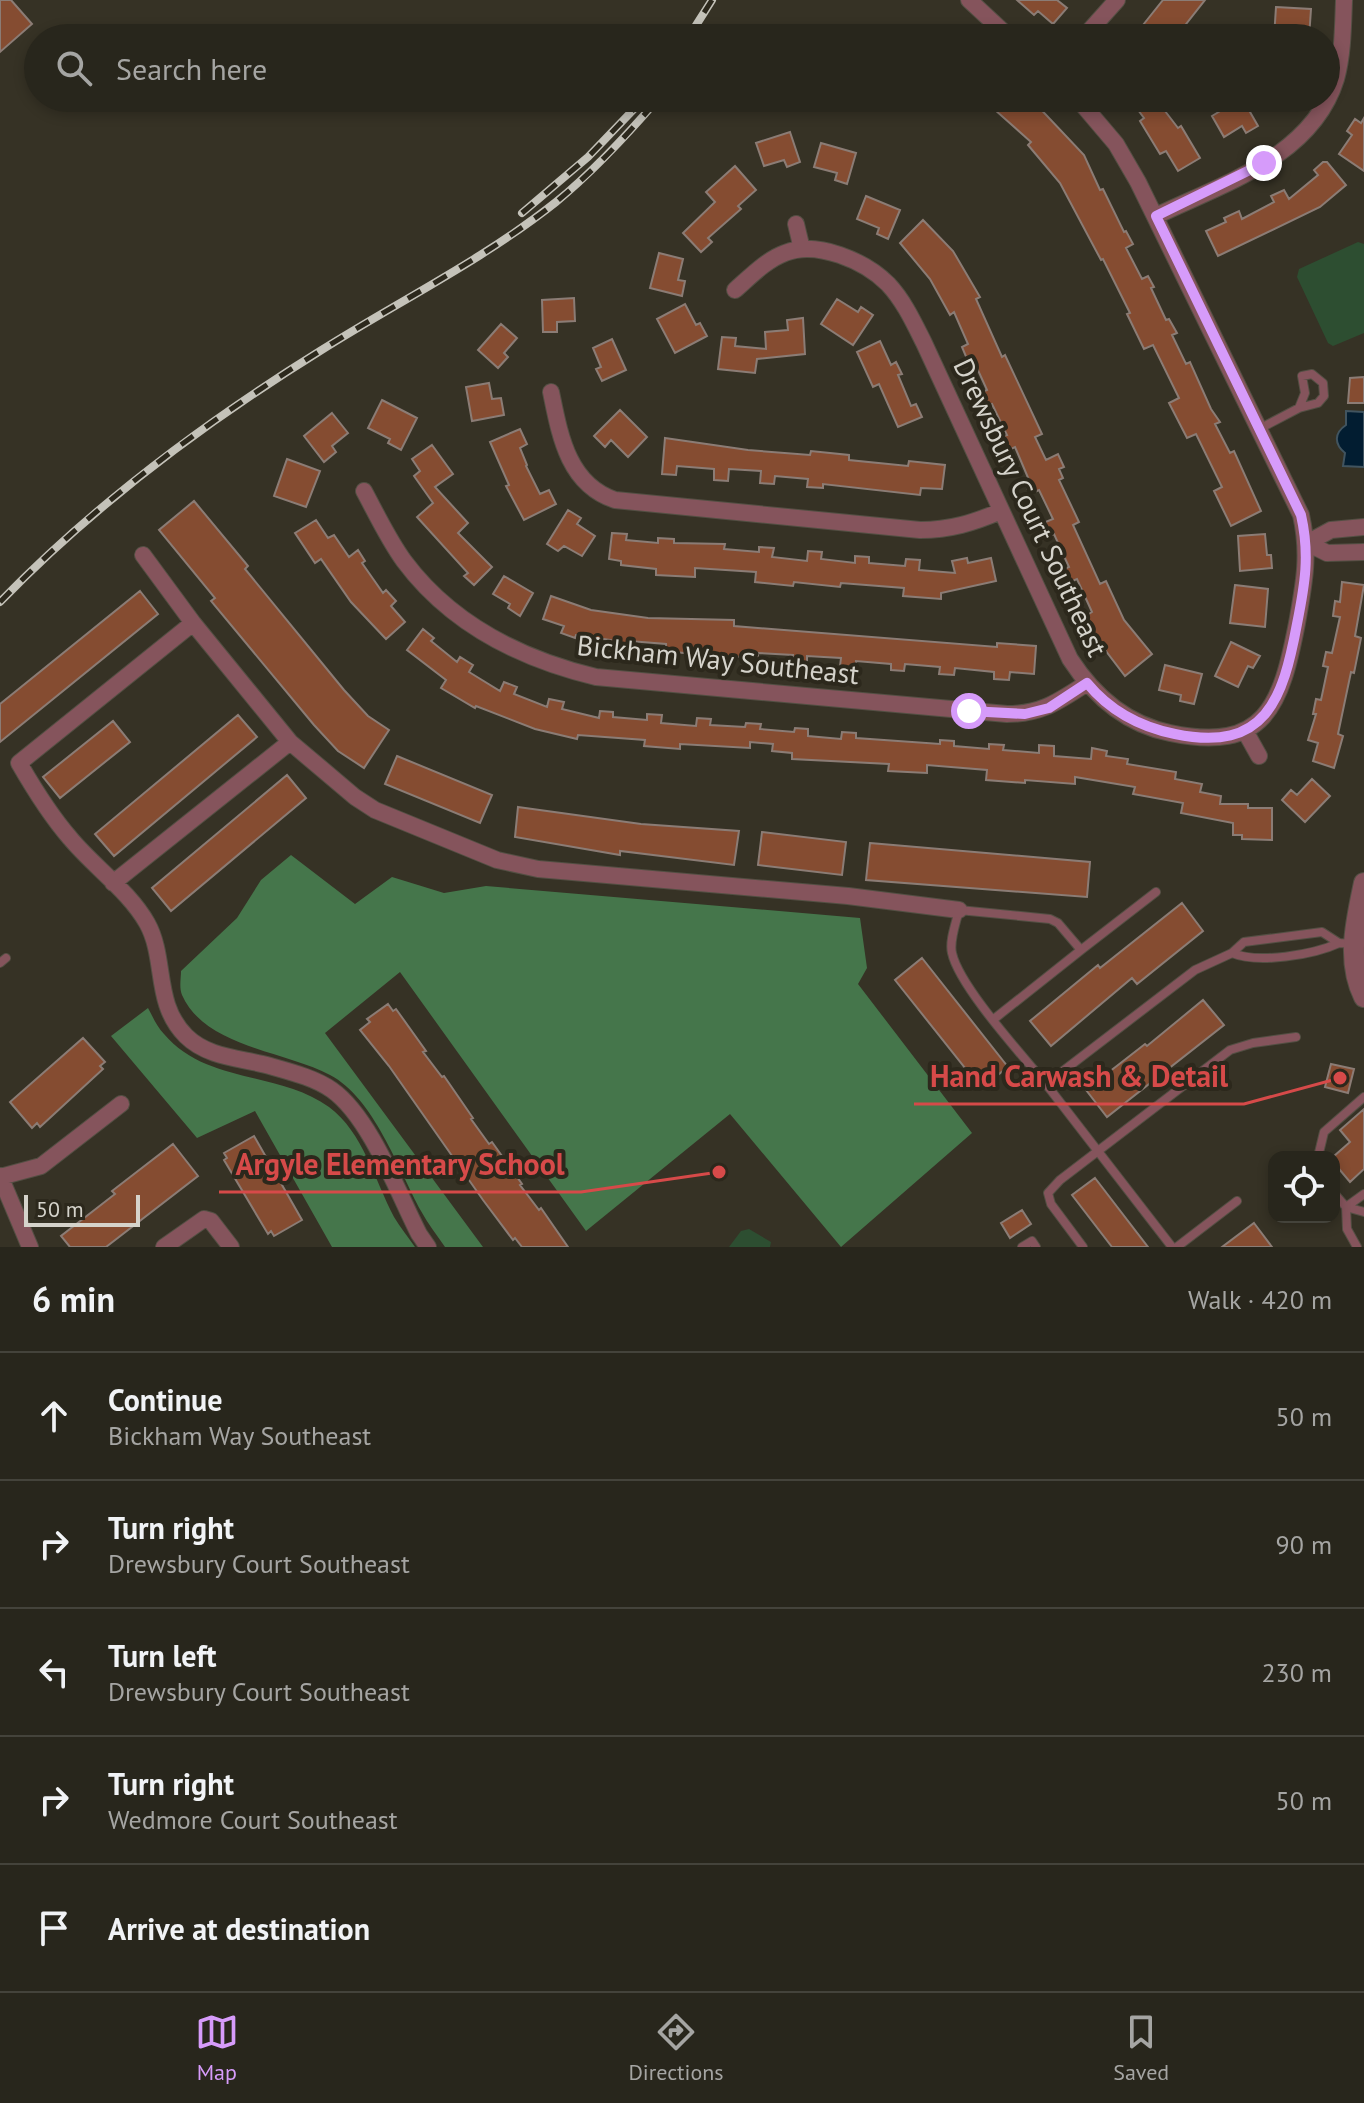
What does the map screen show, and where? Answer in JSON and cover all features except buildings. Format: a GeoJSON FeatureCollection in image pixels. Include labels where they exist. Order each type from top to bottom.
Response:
{"type":"FeatureCollection","features":[{"type":"Feature","properties":{"kind":"street"},"geometry":{"type":"LineString","coordinates":[[969,0],[995,24]]}},
{"type":"Feature","properties":{"kind":"street"},"geometry":{"type":"LineString","coordinates":[[1096,24],[1117,0]]}},
{"type":"Feature","properties":{"kind":"street"},"geometry":{"type":"LineString","coordinates":[[1340,55],[1344,0]]}},
{"type":"Feature","properties":{"kind":"street"},"geometry":{"type":"LineString","coordinates":[[1089,112],[1129,164],[1301,515],[1307,543],[1306,576],[1284,682],[1271,708],[1245,731],[1259,756]]}},
{"type":"Feature","properties":{"kind":"street"},"geometry":{"type":"LineString","coordinates":[[1156,216],[1264,163],[1309,128],[1319,112]]}},
{"type":"Feature","properties":{"kind":"street"},"geometry":{"type":"LineString","coordinates":[[735,290],[784,253],[802,249],[796,224]]}},
{"type":"Feature","properties":{"kind":"street","name":"Drewsbury Court Southeast"},"geometry":{"type":"LineString","coordinates":[[802,249],[821,250],[864,266],[888,283],[902,301],[1070,659],[1087,683],[1113,709],[1161,731],[1216,739],[1245,731]]}},
{"type":"Feature","properties":{"kind":"street"},"geometry":{"type":"LineString","coordinates":[[551,392],[559,433],[569,462],[593,489],[615,500],[920,530],[962,527],[1001,511]]}},
{"type":"Feature","properties":{"kind":"street","name":"Bickham Way Southeast"},"geometry":{"type":"LineString","coordinates":[[364,491],[404,561],[451,609],[494,640],[519,653],[575,672],[596,677],[1007,714],[1025,714],[1049,708],[1087,683]]}},
{"type":"Feature","properties":{"kind":"street"},"geometry":{"type":"LineString","coordinates":[[1307,543],[1331,530],[1364,527]]}},
{"type":"Feature","properties":{"kind":"street"},"geometry":{"type":"LineString","coordinates":[[1307,543],[1327,553],[1364,552]]}},
{"type":"Feature","properties":{"kind":"street"},"geometry":{"type":"LineString","coordinates":[[143,555],[193,623],[290,742],[333,780],[375,810],[517,866],[848,896],[959,910]]}},
{"type":"Feature","properties":{"kind":"street"},"geometry":{"type":"LineString","coordinates":[[193,623],[19,763],[70,838],[147,923],[155,944],[166,1005],[184,1034],[209,1051],[272,1067],[334,1091],[349,1106],[374,1142],[428,1247]]}},
{"type":"Feature","properties":{"kind":"street"},"geometry":{"type":"LineString","coordinates":[[113,883],[290,742]]}},
{"type":"Feature","properties":{"kind":"street"},"geometry":{"type":"LineString","coordinates":[[1364,883],[1346,944],[1355,979],[1364,997]]}},
{"type":"Feature","properties":{"kind":"street"},"geometry":{"type":"LineString","coordinates":[[30,1247],[0,1176],[41,1166],[121,1104]]}},
{"type":"Feature","properties":{"kind":"street"},"geometry":{"type":"LineString","coordinates":[[164,1247],[204,1219],[211,1221],[231,1247]]}},
{"type":"Feature","properties":{"kind":"lane"},"geometry":{"type":"LineString","coordinates":[[1259,429],[1299,408],[1318,403],[1324,396],[1323,383],[1312,374],[1302,376],[1305,393],[1299,408]]}},
{"type":"Feature","properties":{"kind":"lane"},"geometry":{"type":"LineString","coordinates":[[994,1019],[1156,892]]}},
{"type":"Feature","properties":{"kind":"lane"},"geometry":{"type":"LineString","coordinates":[[1081,950],[1058,923],[1050,919],[959,910],[951,950],[959,974],[1174,1247],[1237,1201]]}},
{"type":"Feature","properties":{"kind":"lane"},"geometry":{"type":"LineString","coordinates":[[1046,1084],[1195,970],[1232,953],[1244,942],[1322,932],[1346,944]]}},
{"type":"Feature","properties":{"kind":"lane"},"geometry":{"type":"LineString","coordinates":[[1232,953],[1247,959],[1322,951],[1346,944]]}},
{"type":"Feature","properties":{"kind":"lane"},"geometry":{"type":"LineString","coordinates":[[1083,1247],[1051,1204],[1048,1193],[1060,1180],[1230,1050],[1253,1043],[1296,1037]]}},
{"type":"Feature","properties":{"kind":"lane"},"geometry":{"type":"LineString","coordinates":[[1319,1151],[1324,1132],[1364,1097]]}},
{"type":"Feature","properties":{"kind":"lane"},"geometry":{"type":"LineString","coordinates":[[1346,1207],[1364,1194]]}},
{"type":"Feature","properties":{"kind":"lane"},"geometry":{"type":"LineString","coordinates":[[1340,1200],[1346,1207],[1364,1212]]}},
{"type":"Feature","properties":{"kind":"lane"},"geometry":{"type":"LineString","coordinates":[[1346,1207],[1347,1229],[1357,1247]]}},
{"type":"Feature","properties":{"kind":"lane"},"geometry":{"type":"LineString","coordinates":[[1022,1247],[1032,1241],[1036,1247]]}},
{"type":"Feature","properties":{"kind":"green space"},"geometry":{"type":"Polygon","coordinates":[[[1358,242],[1364,244],[1364,333],[1333,346],[1328,343],[1297,277],[1299,269],[1358,242]]]}},
{"type":"Feature","properties":{"kind":"green space"},"geometry":{"type":"Polygon","coordinates":[[[291,855],[355,904],[392,877],[444,893],[486,886],[860,918],[867,968],[858,984],[972,1133],[841,1247],[730,1114],[586,1231],[400,972],[325,1033],[483,1247],[445,1247],[421,1211],[372,1117],[346,1086],[312,1067],[227,1037],[193,1012],[182,995],[181,971],[237,918],[261,880],[291,855]]]}},
{"type":"Feature","properties":{"kind":"green space"},"geometry":{"type":"Polygon","coordinates":[[[148,1008],[164,1034],[181,1050],[200,1061],[221,1070],[288,1087],[329,1107],[341,1117],[367,1158],[394,1217],[415,1247],[332,1247],[255,1111],[197,1138],[111,1036],[148,1008]]]}},
{"type":"Feature","properties":{"kind":"green space"},"geometry":{"type":"Polygon","coordinates":[[[749,1229],[771,1242],[770,1247],[729,1247],[741,1231],[749,1229]]]}},
{"type":"Feature","properties":{"kind":"water"},"geometry":{"type":"Polygon","coordinates":[[[1346,411],[1364,412],[1364,467],[1343,466],[1345,453],[1337,439],[1339,431],[1346,425],[1346,411]]]}},
{"type":"Feature","properties":{"kind":"railway"},"geometry":{"type":"LineString","coordinates":[[697,24],[712,0]]}},
{"type":"Feature","properties":{"kind":"railway"},"geometry":{"type":"LineString","coordinates":[[522,213],[588,157],[631,112]]}},
{"type":"Feature","properties":{"kind":"railway"},"geometry":{"type":"LineString","coordinates":[[0,602],[112,498],[193,436],[320,351],[499,243],[556,202],[584,178],[646,112]]}},
{"type":"Feature","properties":{"kind":"place","name":"Hand Carwash & Detail"},"geometry":{"type":"Point","coordinates":[1340,1078]}},
{"type":"Feature","properties":{"kind":"place","name":"Argyle Elementary School"},"geometry":{"type":"Point","coordinates":[719,1172]}},
{"type":"Feature","properties":{"kind":"route"},"geometry":{"type":"LineString","coordinates":[[969,711],[1025,714],[1049,708],[1087,683],[1113,709],[1137,722],[1161,731],[1205,739],[1226,738],[1245,731],[1271,708],[1284,682],[1306,576],[1307,543],[1301,515],[1156,216],[1264,163]]}}]}
